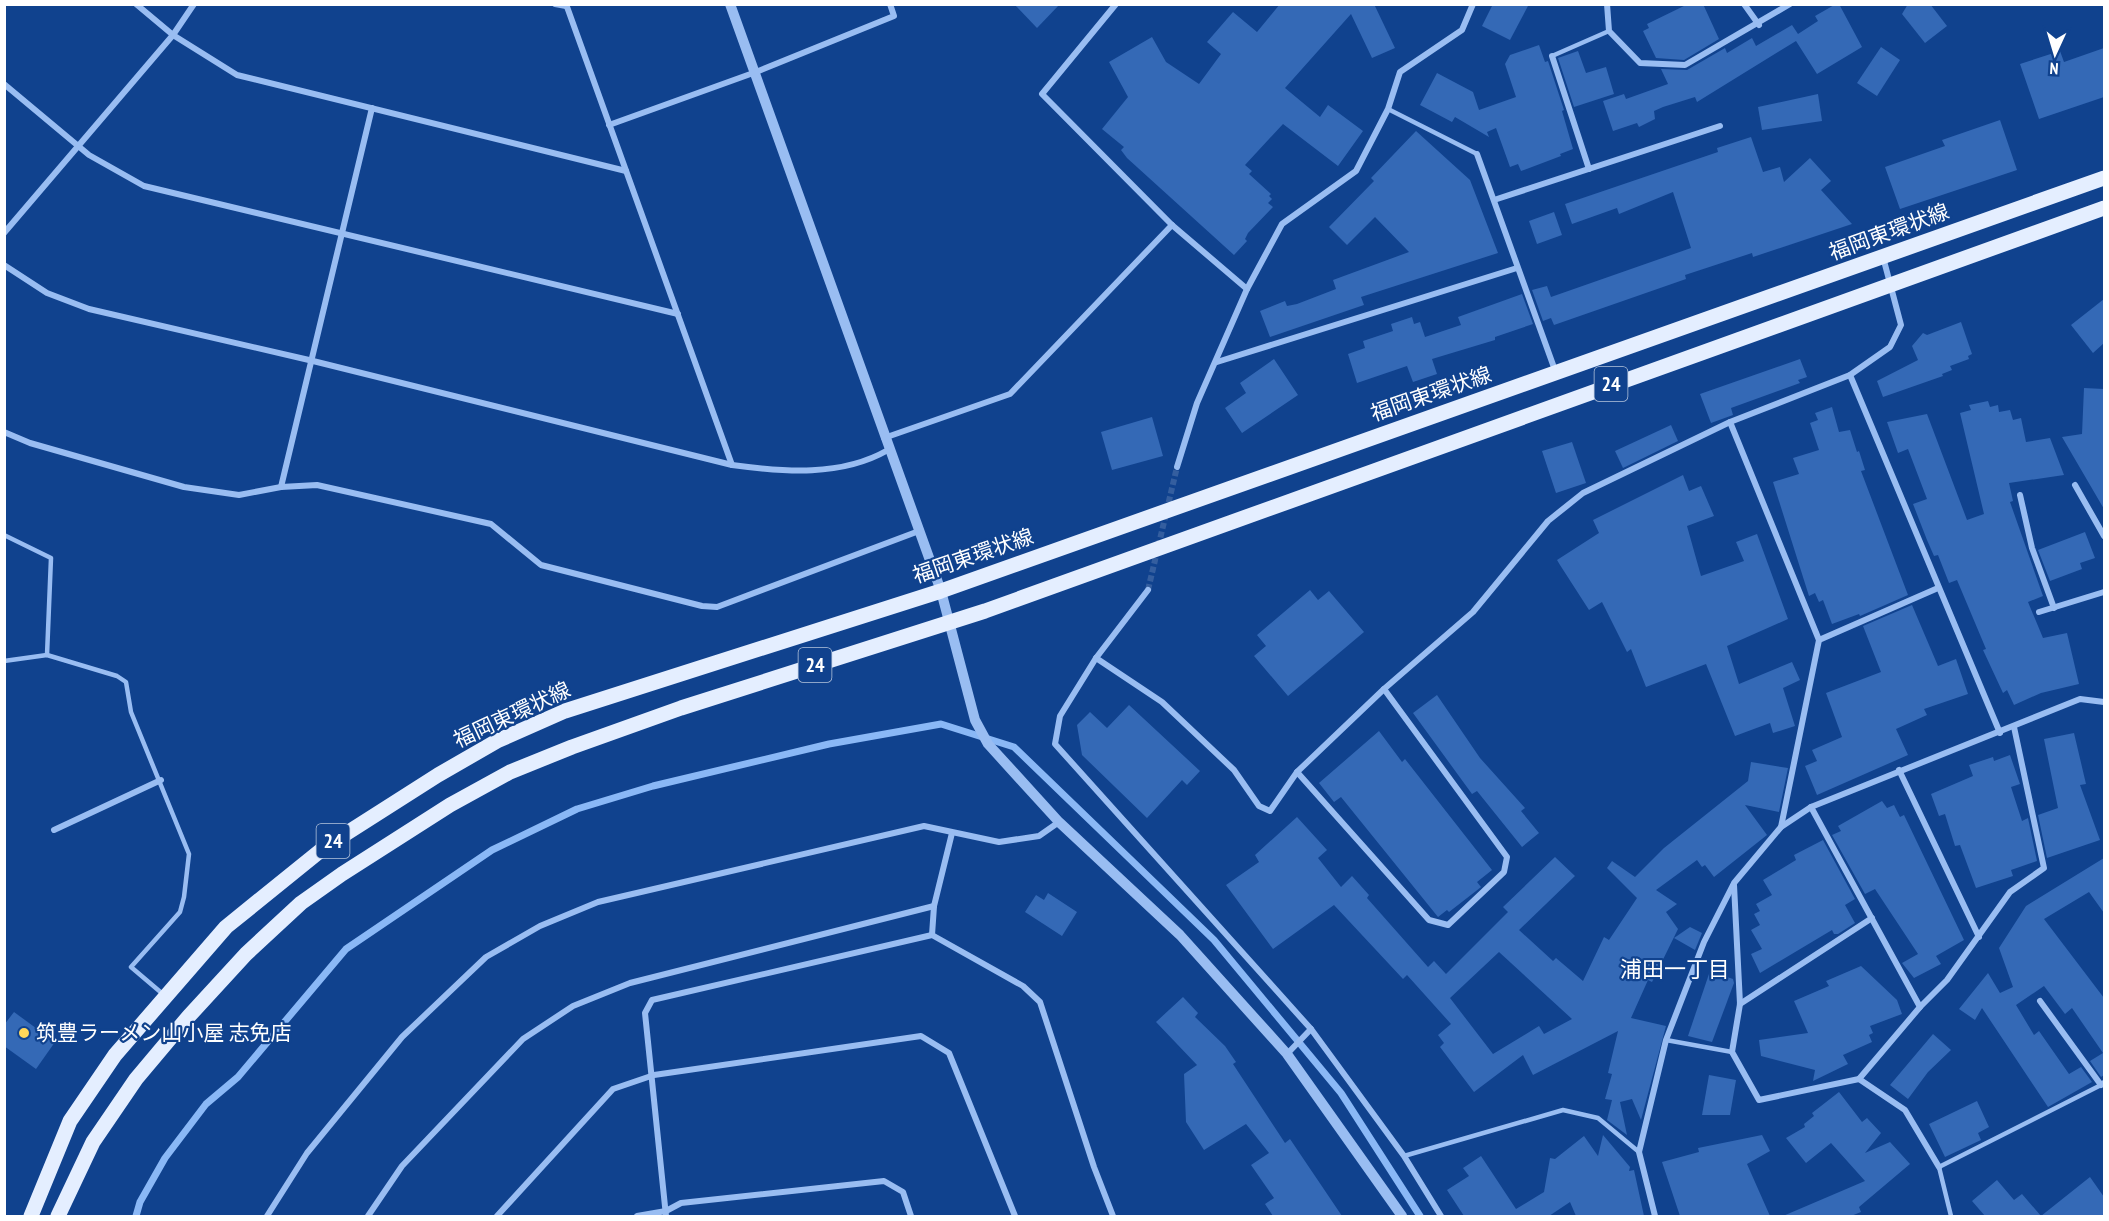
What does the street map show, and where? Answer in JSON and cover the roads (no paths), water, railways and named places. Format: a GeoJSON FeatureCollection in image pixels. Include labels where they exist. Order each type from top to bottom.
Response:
{"type":"FeatureCollection","features":[{"type":"Feature","properties":{"kind":"main road","name":"福岡東環状線"},"geometry":{"type":"LineString","coordinates":[[31,1216],[70,1121],[115,1055],[164,995],[226,927],[325,847],[428,780],[497,741],[565,711],[941,591],[2104,178]]}},
{"type":"Feature","properties":{"kind":"main road","name":"24"},"geometry":{"type":"LineString","coordinates":[[58,1216],[93,1142],[136,1079],[189,1016],[246,954],[301,903],[342,874],[450,805],[510,772],[681,708],[949,622],[2104,208]]}},
{"type":"Feature","properties":{"kind":"street"},"geometry":{"type":"LineString","coordinates":[[136,4],[173,35],[237,75],[626,171]]}},
{"type":"Feature","properties":{"kind":"street"},"geometry":{"type":"LineString","coordinates":[[4,233],[173,35],[194,4]]}},
{"type":"Feature","properties":{"kind":"street"},"geometry":{"type":"LineString","coordinates":[[555,4],[566,5],[732,465]]}},
{"type":"Feature","properties":{"kind":"street"},"geometry":{"type":"LineString","coordinates":[[730,4],[756,72],[888,450],[941,591],[975,720],[988,744],[1059,822],[1180,935],[1287,1054],[1402,1216]]}},
{"type":"Feature","properties":{"kind":"street"},"geometry":{"type":"LineString","coordinates":[[609,125],[756,72],[894,16],[890,4]]}},
{"type":"Feature","properties":{"kind":"street"},"geometry":{"type":"LineString","coordinates":[[1116,4],[1042,94],[1172,225],[1247,289]]}},
{"type":"Feature","properties":{"kind":"street"},"geometry":{"type":"LineString","coordinates":[[1177,467],[1197,404],[1247,289],[1282,224],[1356,171],[1388,109],[1400,72],[1462,30],[1473,4]]}},
{"type":"Feature","properties":{"kind":"street"},"geometry":{"type":"LineString","coordinates":[[1606,4],[1609,31],[1640,63],[1685,65],[1759,25],[1790,4]]}},
{"type":"Feature","properties":{"kind":"street"},"geometry":{"type":"LineString","coordinates":[[1744,4],[1759,25]]}},
{"type":"Feature","properties":{"kind":"street"},"geometry":{"type":"LineString","coordinates":[[1552,56],[1589,169]]}},
{"type":"Feature","properties":{"kind":"street"},"geometry":{"type":"LineString","coordinates":[[4,84],[89,155],[144,186],[678,314]]}},
{"type":"Feature","properties":{"kind":"street"},"geometry":{"type":"LineString","coordinates":[[281,487],[309,360],[372,108]]}},
{"type":"Feature","properties":{"kind":"street"},"geometry":{"type":"LineString","coordinates":[[1494,200],[1720,126]]}},
{"type":"Feature","properties":{"kind":"street"},"geometry":{"type":"LineString","coordinates":[[1477,154],[1556,373]]}},
{"type":"Feature","properties":{"kind":"street"},"geometry":{"type":"LineString","coordinates":[[884,438],[1010,394],[1172,225]]}},
{"type":"Feature","properties":{"kind":"street"},"geometry":{"type":"LineString","coordinates":[[1096,658],[1162,702],[1234,770],[1259,806],[1270,811],[1297,772],[1384,689],[1473,612],[1548,521],[1583,493],[1730,422],[1850,375],[1890,347],[1901,325],[1882,257]]}},
{"type":"Feature","properties":{"kind":"street"},"geometry":{"type":"LineString","coordinates":[[4,265],[47,293],[89,309],[309,360],[732,465],[802,471],[838,468],[874,458],[888,450]]}},
{"type":"Feature","properties":{"kind":"street"},"geometry":{"type":"LineString","coordinates":[[1217,362],[1517,268]]}},
{"type":"Feature","properties":{"kind":"street"},"geometry":{"type":"LineString","coordinates":[[1850,375],[2000,733]]}},
{"type":"Feature","properties":{"kind":"street"},"geometry":{"type":"LineString","coordinates":[[1730,422],[1819,640],[1781,827]]}},
{"type":"Feature","properties":{"kind":"street"},"geometry":{"type":"LineString","coordinates":[[4,432],[30,443],[184,487],[239,495],[281,487],[317,484],[491,524],[541,565],[702,606],[717,607],[918,531]]}},
{"type":"Feature","properties":{"kind":"street"},"geometry":{"type":"LineString","coordinates":[[2075,485],[2104,536]]}},
{"type":"Feature","properties":{"kind":"street"},"geometry":{"type":"LineString","coordinates":[[2020,495],[2032,548],[2054,608]]}},
{"type":"Feature","properties":{"kind":"street"},"geometry":{"type":"LineString","coordinates":[[1819,640],[1938,588]]}},
{"type":"Feature","properties":{"kind":"street"},"geometry":{"type":"LineString","coordinates":[[1149,590],[1096,658],[1060,716],[1054,744],[1311,1029],[1404,1156],[1441,1216]]}},
{"type":"Feature","properties":{"kind":"street"},"geometry":{"type":"LineString","coordinates":[[2039,612],[2104,592]]}},
{"type":"Feature","properties":{"kind":"street"},"geometry":{"type":"LineString","coordinates":[[1297,772],[1429,920],[1448,925],[1504,872],[1507,857],[1384,689]]}},
{"type":"Feature","properties":{"kind":"street"},"geometry":{"type":"LineString","coordinates":[[1655,1216],[1639,1152],[1666,1040],[1704,942],[1734,883],[1781,827],[1811,807],[1899,770],[2014,728],[2080,699],[2104,702]]}},
{"type":"Feature","properties":{"kind":"street"},"geometry":{"type":"LineString","coordinates":[[1734,883],[1740,1004],[1732,1052],[1759,1100],[1859,1079],[1920,1006],[1947,980],[2010,892],[2044,868],[2014,728]]}},
{"type":"Feature","properties":{"kind":"street"},"geometry":{"type":"LineString","coordinates":[[1899,770],[1979,937]]}},
{"type":"Feature","properties":{"kind":"street"},"geometry":{"type":"LineString","coordinates":[[54,830],[161,780]]}},
{"type":"Feature","properties":{"kind":"street"},"geometry":{"type":"LineString","coordinates":[[1811,807],[1920,1006]]}},
{"type":"Feature","properties":{"kind":"street"},"geometry":{"type":"LineString","coordinates":[[267,1216],[307,1153],[402,1037],[486,957],[540,926],[598,902],[924,826],[999,842],[1039,836],[1059,822]]}},
{"type":"Feature","properties":{"kind":"street"},"geometry":{"type":"LineString","coordinates":[[933,935],[934,906],[952,833]]}},
{"type":"Feature","properties":{"kind":"street"},"geometry":{"type":"LineString","coordinates":[[368,1216],[402,1166],[524,1040],[573,1006],[630,983],[934,906]]}},
{"type":"Feature","properties":{"kind":"street"},"geometry":{"type":"LineString","coordinates":[[1740,1004],[1872,918]]}},
{"type":"Feature","properties":{"kind":"street"},"geometry":{"type":"LineString","coordinates":[[666,1214],[654,1075],[645,1013],[652,1000],[933,935],[1023,986],[1040,1002],[1094,1167],[1113,1216]]}},
{"type":"Feature","properties":{"kind":"street"},"geometry":{"type":"LineString","coordinates":[[2040,1001],[2103,1084]]}},
{"type":"Feature","properties":{"kind":"street"},"geometry":{"type":"LineString","coordinates":[[1287,1054],[1311,1029]]}},
{"type":"Feature","properties":{"kind":"street"},"geometry":{"type":"LineString","coordinates":[[497,1216],[613,1089],[654,1075],[921,1036],[949,1053],[1015,1216]]}},
{"type":"Feature","properties":{"kind":"street"},"geometry":{"type":"LineString","coordinates":[[1859,1079],[1905,1110],[1939,1167]]}},
{"type":"Feature","properties":{"kind":"street"},"geometry":{"type":"LineString","coordinates":[[637,1216],[666,1214],[681,1203],[884,1181],[903,1192],[911,1216]]}},
{"type":"Feature","properties":{"kind":"lane"},"geometry":{"type":"LineString","coordinates":[[1552,56],[1609,31]]}},
{"type":"Feature","properties":{"kind":"lane"},"geometry":{"type":"LineString","coordinates":[[1388,109],[1477,154]]}},
{"type":"Feature","properties":{"kind":"lane"},"geometry":{"type":"LineString","coordinates":[[4,535],[51,558],[47,655]]}},
{"type":"Feature","properties":{"kind":"lane"},"geometry":{"type":"LineString","coordinates":[[4,661],[47,655],[117,676],[126,682],[130,712],[161,780],[189,854],[180,912],[131,967],[164,995]]}},
{"type":"Feature","properties":{"kind":"lane"},"geometry":{"type":"LineString","coordinates":[[1666,1040],[1732,1052]]}},
{"type":"Feature","properties":{"kind":"lane"},"geometry":{"type":"LineString","coordinates":[[1951,1216],[1939,1167],[2103,1084]]}},
{"type":"Feature","properties":{"kind":"lane"},"geometry":{"type":"LineString","coordinates":[[1404,1156],[1563,1110],[1598,1118],[1639,1152]]}},
{"type":"Feature","properties":{"kind":"waterway"},"geometry":{"type":"LineString","coordinates":[[136,1216],[140,1202],[165,1158],[206,1104],[238,1077],[346,949],[492,850],[577,809],[653,786],[829,744],[941,724],[1014,747],[1214,940],[1341,1093],[1420,1216]]}},
{"type":"Feature","properties":{"kind":"tunnel"},"geometry":{"type":"LineString","coordinates":[[1148,590],[1177,467]]}},
{"type":"Feature","properties":{"kind":"place","name":"筑豊ラーメン山小屋 志免店"},"geometry":{"type":"Point","coordinates":[24,1033]}},
{"type":"Feature","properties":{"kind":"district","name":"浦田一丁目"},"geometry":{"type":"Point","coordinates":[1675,969]}}]}
